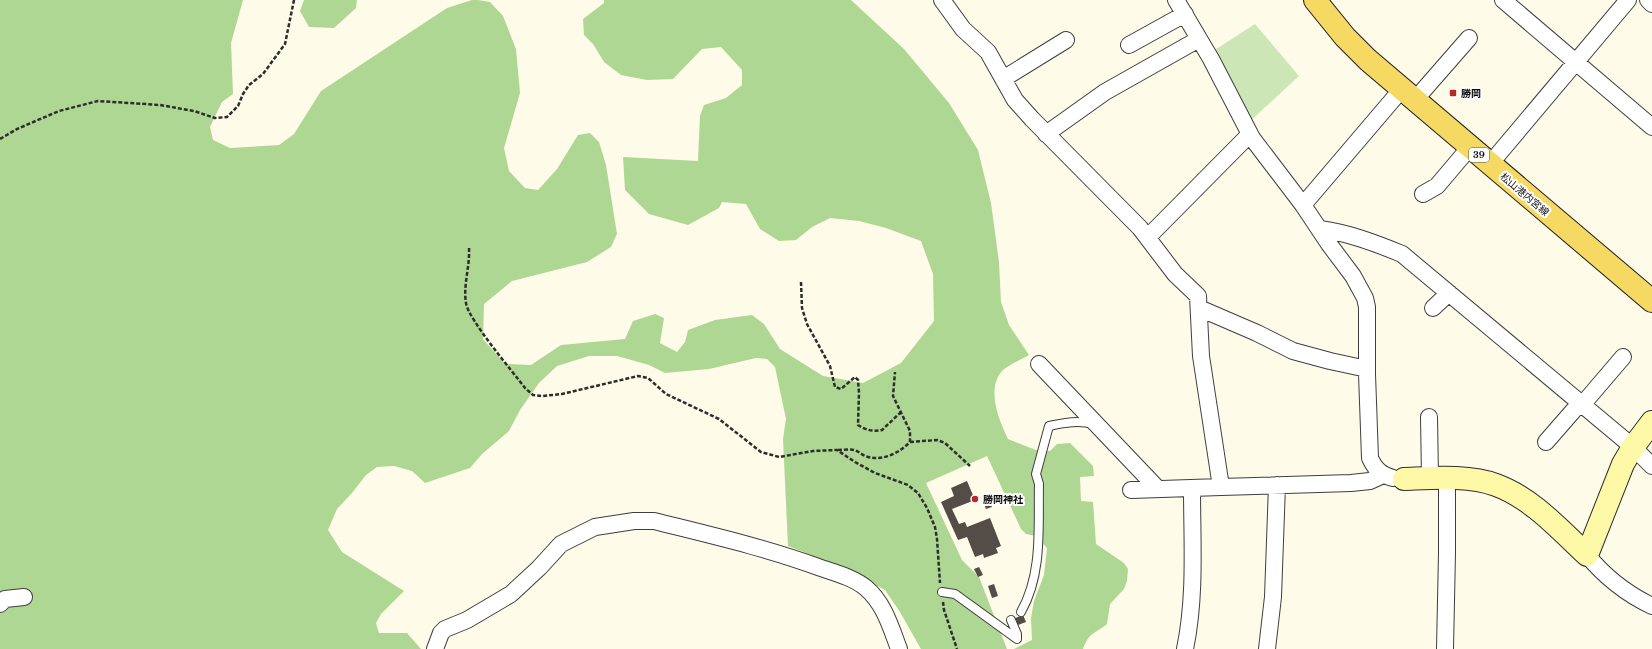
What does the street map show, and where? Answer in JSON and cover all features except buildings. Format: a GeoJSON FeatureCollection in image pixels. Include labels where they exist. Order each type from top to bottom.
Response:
{"type":"FeatureCollection","features":[{"type":"Feature","properties":{"kind":"main road","name":"松山港内宮線"},"geometry":{"type":"LineString","coordinates":[[1315,0],[1345,37],[1408,95],[1652,301]]}},
{"type":"Feature","properties":{"kind":"street"},"geometry":{"type":"LineString","coordinates":[[942,0],[963,29],[988,52],[1015,100],[1046,134],[1140,228],[1175,274],[1198,296],[1201,356],[1221,487]]}},
{"type":"Feature","properties":{"kind":"street"},"geometry":{"type":"LineString","coordinates":[[1176,0],[1200,39],[1250,134],[1303,205],[1353,276],[1365,298],[1367,320],[1370,453],[1375,468],[1383,475],[1392,478],[1439,478],[1495,484],[1526,501],[1587,555],[1597,567],[1618,586],[1652,606]]}},
{"type":"Feature","properties":{"kind":"street"},"geometry":{"type":"LineString","coordinates":[[1503,0],[1652,127]]}},
{"type":"Feature","properties":{"kind":"street"},"geometry":{"type":"LineString","coordinates":[[1490,164],[1628,0]]}},
{"type":"Feature","properties":{"kind":"street"},"geometry":{"type":"LineString","coordinates":[[1648,0],[1652,4]]}},
{"type":"Feature","properties":{"kind":"street"},"geometry":{"type":"LineString","coordinates":[[1129,45],[1185,14]]}},
{"type":"Feature","properties":{"kind":"street"},"geometry":{"type":"LineString","coordinates":[[1303,205],[1408,95],[1469,38]]}},
{"type":"Feature","properties":{"kind":"street"},"geometry":{"type":"LineString","coordinates":[[1046,134],[1105,92],[1200,39]]}},
{"type":"Feature","properties":{"kind":"street"},"geometry":{"type":"LineString","coordinates":[[1003,79],[1066,40]]}},
{"type":"Feature","properties":{"kind":"street"},"geometry":{"type":"LineString","coordinates":[[1148,237],[1250,134]]}},
{"type":"Feature","properties":{"kind":"street"},"geometry":{"type":"LineString","coordinates":[[1423,194],[1436,186],[1470,147]]}},
{"type":"Feature","properties":{"kind":"street"},"geometry":{"type":"LineString","coordinates":[[1320,229],[1343,232],[1369,240],[1402,254],[1633,447],[1652,466]]}},
{"type":"Feature","properties":{"kind":"street"},"geometry":{"type":"LineString","coordinates":[[1433,308],[1449,293]]}},
{"type":"Feature","properties":{"kind":"street"},"geometry":{"type":"LineString","coordinates":[[1199,308],[1257,333],[1293,351],[1367,369]]}},
{"type":"Feature","properties":{"kind":"street"},"geometry":{"type":"LineString","coordinates":[[1546,442],[1623,357]]}},
{"type":"Feature","properties":{"kind":"street"},"geometry":{"type":"LineString","coordinates":[[1039,364],[1158,489]]}},
{"type":"Feature","properties":{"kind":"street"},"geometry":{"type":"LineString","coordinates":[[1429,417],[1439,478],[1447,553],[1444,649]]}},
{"type":"Feature","properties":{"kind":"street"},"geometry":{"type":"LineString","coordinates":[[1587,555],[1616,482],[1633,447],[1652,422]]}},
{"type":"Feature","properties":{"kind":"street"},"geometry":{"type":"LineString","coordinates":[[1131,490],[1351,483],[1370,481],[1383,475]]}},
{"type":"Feature","properties":{"kind":"street"},"geometry":{"type":"LineString","coordinates":[[1267,649],[1273,598],[1277,485]]}},
{"type":"Feature","properties":{"kind":"street"},"geometry":{"type":"LineString","coordinates":[[1185,649],[1193,595],[1192,488]]}},
{"type":"Feature","properties":{"kind":"street"},"geometry":{"type":"LineString","coordinates":[[435,649],[441,633],[445,628],[467,620],[511,594],[539,568],[561,544],[595,528],[640,521],[654,521],[786,555],[853,580],[865,587],[876,599],[889,622],[899,649]]}},
{"type":"Feature","properties":{"kind":"street"},"geometry":{"type":"LineString","coordinates":[[0,604],[5,599],[24,597]]}},
{"type":"Feature","properties":{"kind":"lane"},"geometry":{"type":"LineString","coordinates":[[1021,612],[1029,598],[1036,576],[1038,552],[1039,484],[1036,474],[1049,426],[1083,422],[1097,425]]}},
{"type":"Feature","properties":{"kind":"lane"},"geometry":{"type":"LineString","coordinates":[[942,592],[955,594],[1017,639],[1017,634],[1011,620]]}},
{"type":"Feature","properties":{"kind":"path"},"geometry":{"type":"LineString","coordinates":[[0,139],[16,129],[59,111],[98,101],[160,105],[194,111],[214,118],[227,117],[238,106],[249,85],[263,74],[285,44],[294,0]]}},
{"type":"Feature","properties":{"kind":"path"},"geometry":{"type":"LineString","coordinates":[[469,248],[470,261],[465,291],[466,305],[473,319],[525,388],[533,395],[542,396],[562,394],[638,376],[648,378],[666,394],[719,418],[761,452],[780,458],[813,451],[854,450],[865,456],[878,459],[891,456],[904,448],[910,442],[937,440],[945,443],[970,466]]}},
{"type":"Feature","properties":{"kind":"path"},"geometry":{"type":"LineString","coordinates":[[801,282],[802,308],[807,324],[830,366],[835,388],[841,389],[854,377],[858,380],[858,425],[863,429],[878,431],[882,430],[901,412]]}},
{"type":"Feature","properties":{"kind":"path"},"geometry":{"type":"LineString","coordinates":[[895,372],[893,396],[910,431],[910,442]]}},
{"type":"Feature","properties":{"kind":"path"},"geometry":{"type":"LineString","coordinates":[[837,450],[854,462],[875,473],[908,485],[918,493],[927,508],[935,527],[944,610],[957,649]]}},
{"type":"Feature","properties":{"kind":"green space"},"geometry":{"type":"Polygon","coordinates":[[[0,0],[243,0],[231,43],[233,94],[222,102],[210,127],[213,140],[230,148],[279,145],[294,134],[321,91],[447,8],[472,0],[490,2],[503,16],[516,49],[520,93],[504,148],[509,171],[525,188],[538,190],[557,169],[578,135],[590,133],[599,142],[606,165],[617,234],[611,247],[587,262],[512,281],[484,304],[483,339],[505,364],[531,365],[561,345],[625,339],[633,321],[655,314],[664,318],[660,343],[677,352],[685,342],[688,330],[715,320],[752,315],[764,324],[780,349],[823,376],[863,383],[901,363],[934,321],[933,274],[921,241],[886,228],[859,221],[830,218],[812,227],[796,240],[779,241],[760,229],[746,204],[722,202],[719,208],[688,225],[649,214],[625,190],[623,157],[698,161],[700,116],[704,105],[726,98],[742,85],[742,70],[721,47],[702,49],[673,79],[647,80],[621,75],[604,62],[593,44],[584,35],[583,19],[604,3],[604,0],[851,0],[904,49],[949,103],[978,150],[991,203],[999,262],[1001,302],[1009,325],[1029,355],[1004,369],[997,379],[994,396],[998,414],[1008,439],[1036,450],[1050,451],[1057,444],[1070,443],[1093,466],[1094,476],[1080,477],[1081,501],[1093,502],[1096,544],[1124,563],[1128,569],[1127,581],[1124,589],[1110,604],[1107,624],[1090,636],[1083,649],[1014,649],[1032,640],[1031,618],[1034,601],[1044,575],[1047,548],[1036,536],[1026,534],[1021,529],[987,456],[926,483],[962,560],[979,577],[1007,649],[921,649],[900,612],[885,590],[847,569],[788,546],[783,439],[786,419],[775,367],[767,359],[756,358],[709,369],[665,373],[649,365],[617,356],[589,356],[557,366],[539,383],[520,410],[509,431],[482,454],[470,468],[425,483],[412,471],[394,466],[377,467],[366,475],[337,509],[328,530],[342,552],[404,591],[381,614],[376,623],[379,633],[407,633],[421,649],[0,649],[0,0]]]}},
{"type":"Feature","properties":{"kind":"green space"},"geometry":{"type":"Polygon","coordinates":[[[304,0],[357,0],[356,8],[334,28],[309,27],[300,11],[304,0]]]}},
{"type":"Feature","properties":{"kind":"green space"},"geometry":{"type":"Polygon","coordinates":[[[1255,24],[1299,76],[1248,123],[1210,53],[1255,24]]]}},
{"type":"Feature","properties":{"kind":"place","name":"勝岡"},"geometry":{"type":"Point","coordinates":[1453,93]}},
{"type":"Feature","properties":{"kind":"place","name":"勝岡神社"},"geometry":{"type":"Point","coordinates":[975,499]}}]}
